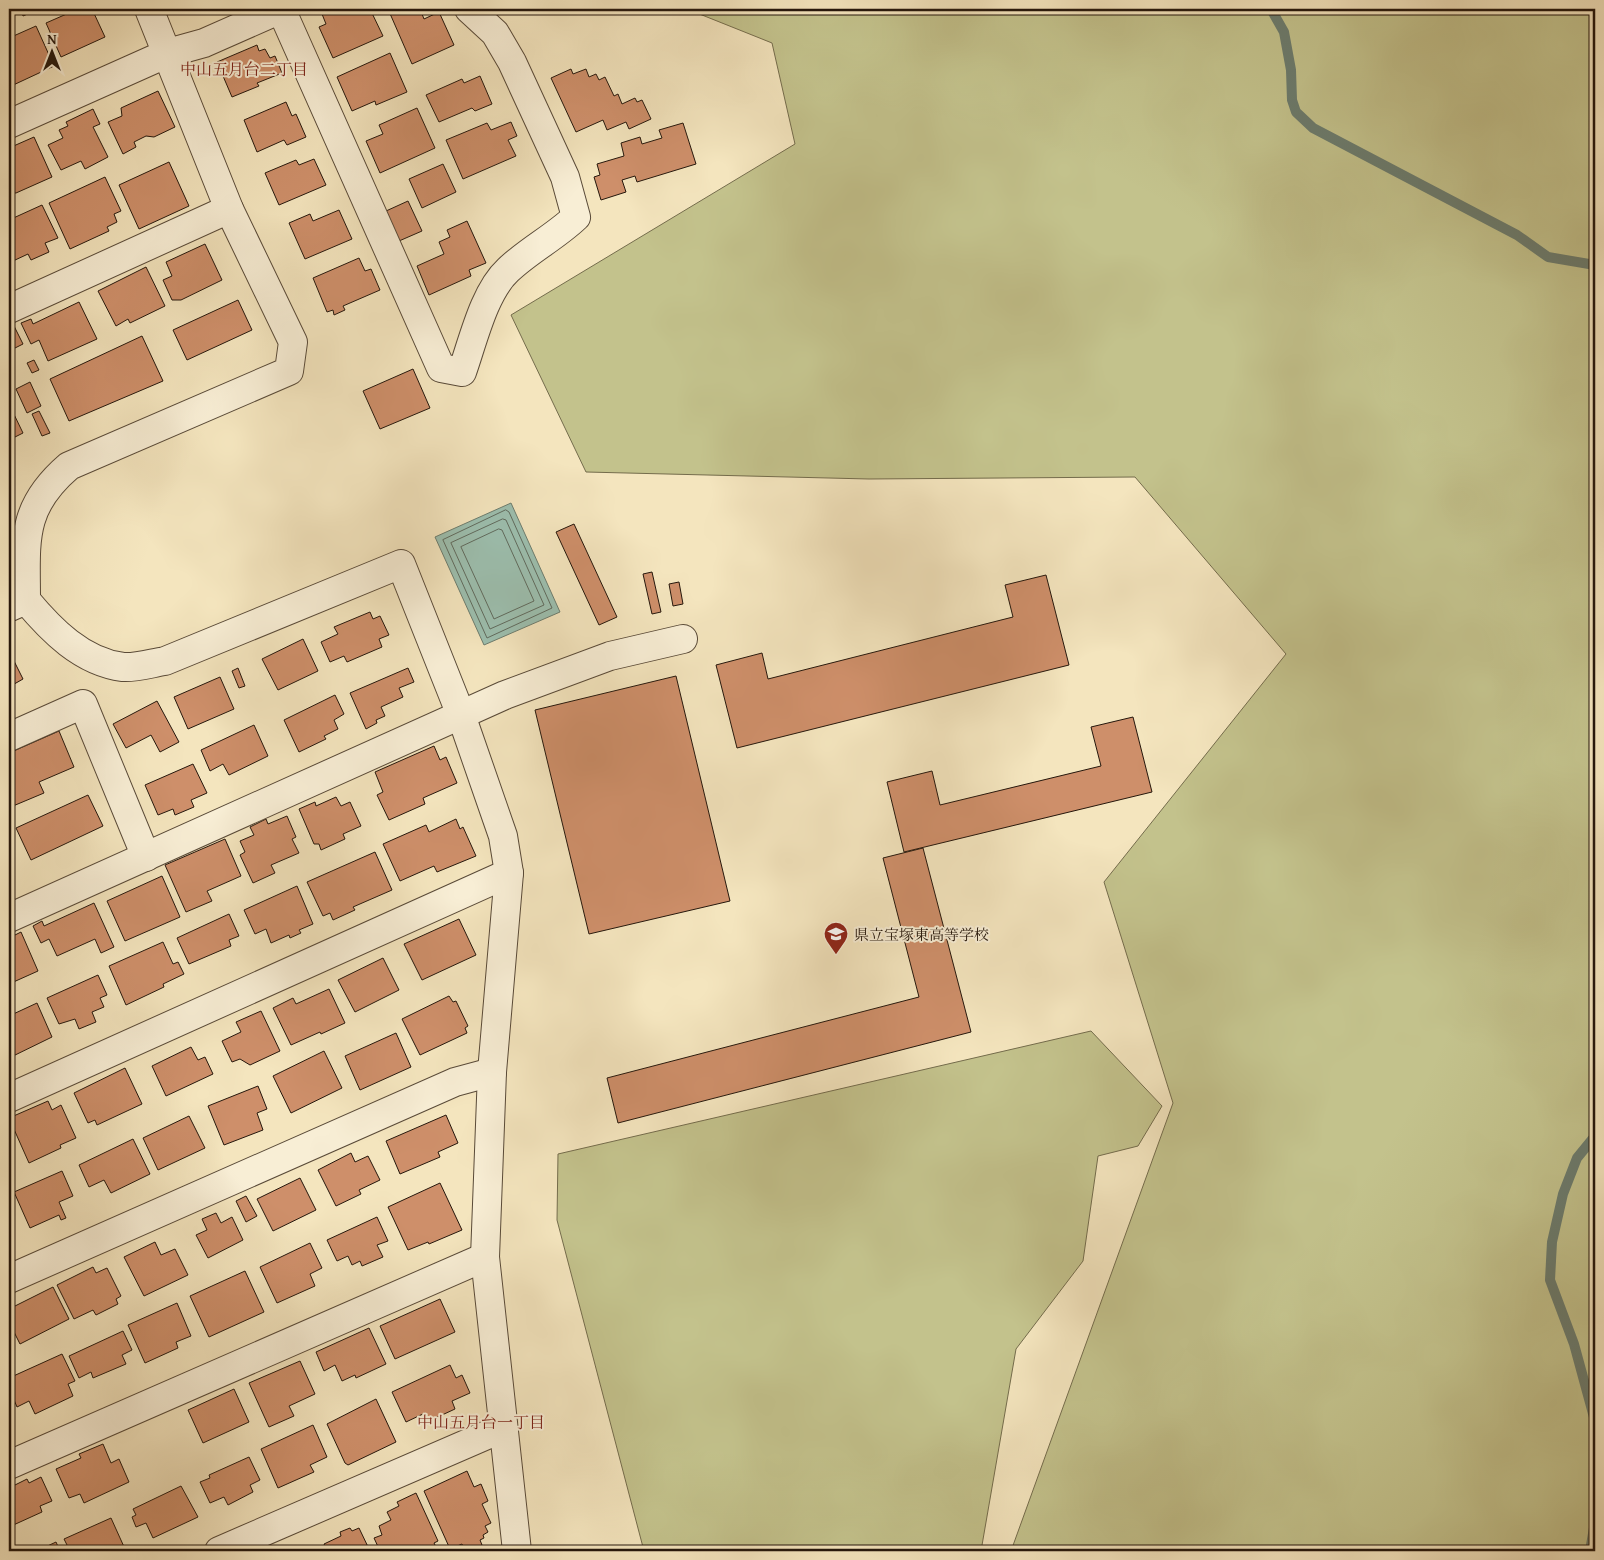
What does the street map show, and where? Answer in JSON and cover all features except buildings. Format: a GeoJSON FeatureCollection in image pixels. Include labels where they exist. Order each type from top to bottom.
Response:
{"type":"FeatureCollection","features":[{"type":"Feature","properties":{"kind":"street"},"geometry":{"type":"LineString","coordinates":[[149,9],[230,209],[293,342],[289,371],[69,466],[53,480],[17,532],[17,604],[80,651],[96,660],[124,667],[165,661],[401,564],[461,715],[503,836],[508,873],[492,1072],[485,1256],[517,1551]]}},
{"type":"Feature","properties":{"kind":"street"},"geometry":{"type":"LineString","coordinates":[[9,124],[168,53],[204,43],[281,9],[441,368],[462,372],[485,304],[507,270],[576,217],[564,177],[512,62],[495,33],[470,9]]}},
{"type":"Feature","properties":{"kind":"street"},"geometry":{"type":"LineString","coordinates":[[9,309],[230,209]]}},
{"type":"Feature","properties":{"kind":"street"},"geometry":{"type":"LineString","coordinates":[[9,918],[505,695],[610,656],[683,638]]}},
{"type":"Feature","properties":{"kind":"street"},"geometry":{"type":"LineString","coordinates":[[9,737],[83,704],[146,857]]}},
{"type":"Feature","properties":{"kind":"street"},"geometry":{"type":"LineString","coordinates":[[9,1098],[508,873]]}},
{"type":"Feature","properties":{"kind":"street"},"geometry":{"type":"LineString","coordinates":[[9,1279],[455,1082],[492,1072]]}},
{"type":"Feature","properties":{"kind":"street"},"geometry":{"type":"LineString","coordinates":[[9,1465],[485,1256]]}},
{"type":"Feature","properties":{"kind":"street"},"geometry":{"type":"LineString","coordinates":[[220,1551],[503,1428]]}},
{"type":"Feature","properties":{"kind":"shaded area"},"geometry":{"type":"Polygon","coordinates":[[[687,9],[1595,9],[1595,1551],[1011,1551],[1173,1103],[1104,882],[1286,654],[1135,477],[869,479],[586,472],[511,315],[795,144],[772,43],[687,9]]]}},
{"type":"Feature","properties":{"kind":"shaded area"},"geometry":{"type":"Polygon","coordinates":[[[1091,1031],[1162,1106],[1138,1146],[1098,1156],[1083,1261],[1016,1349],[981,1551],[644,1551],[557,1220],[558,1154],[1091,1031]]]}},
{"type":"Feature","properties":{"kind":"water"},"geometry":{"type":"Polygon","coordinates":[[[511,503],[560,612],[484,645],[435,537],[511,503]]]}},
{"type":"Feature","properties":{"kind":"waterway"},"geometry":{"type":"LineString","coordinates":[[1271,9],[1284,32],[1291,70],[1292,100],[1296,112],[1313,128],[1517,235],[1548,257],[1595,265]]}},
{"type":"Feature","properties":{"kind":"waterway"},"geometry":{"type":"LineString","coordinates":[[1595,1136],[1577,1158],[1563,1194],[1552,1242],[1550,1280],[1574,1344],[1595,1421]]}},
{"type":"Feature","properties":{"kind":"waterway"},"geometry":{"type":"LineString","coordinates":[[1590,1551],[1595,1522]]}},
{"type":"Feature","properties":{"kind":"place","name":"県立宝塚東高等学校"},"geometry":{"type":"Point","coordinates":[836,955]}},
{"type":"Feature","properties":{"kind":"district","name":"中山五月台二丁目"},"geometry":{"type":"Point","coordinates":[244,69]}},
{"type":"Feature","properties":{"kind":"district","name":"中山五月台一丁目"},"geometry":{"type":"Point","coordinates":[481,1422]}}]}
